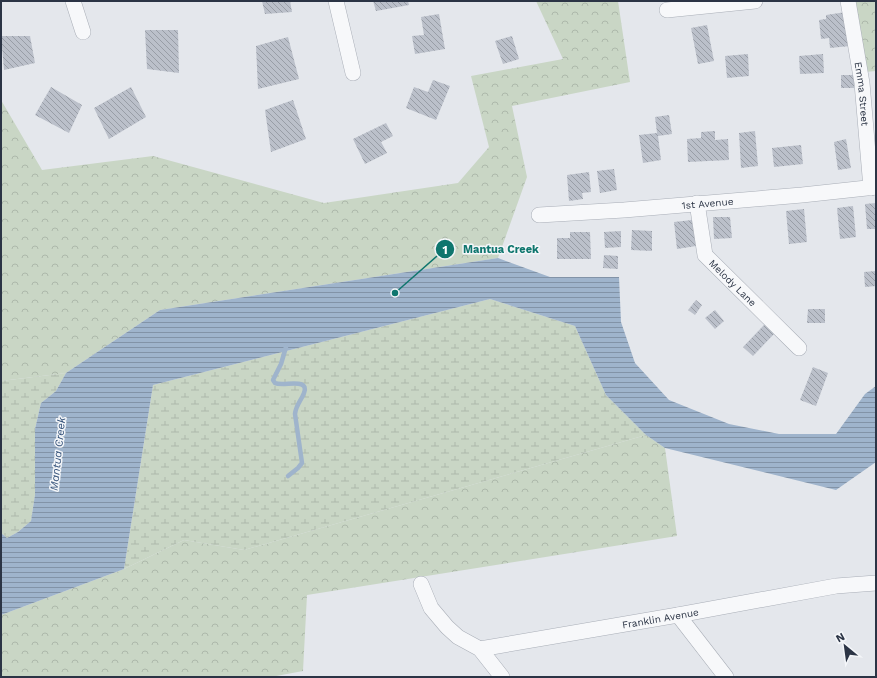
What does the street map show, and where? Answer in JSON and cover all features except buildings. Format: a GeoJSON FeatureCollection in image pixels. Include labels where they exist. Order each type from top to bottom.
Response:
{"type":"FeatureCollection","features":[{"type":"Feature","properties":{"kind":"street"},"geometry":{"type":"LineString","coordinates":[[73,1],[83,32]]}},
{"type":"Feature","properties":{"kind":"street"},"geometry":{"type":"LineString","coordinates":[[336,1],[353,73]]}},
{"type":"Feature","properties":{"kind":"street"},"geometry":{"type":"LineString","coordinates":[[667,10],[755,1]]}},
{"type":"Feature","properties":{"kind":"street","name":"Emma Street"},"geometry":{"type":"LineString","coordinates":[[848,1],[862,83],[873,187]]}},
{"type":"Feature","properties":{"kind":"street","name":"1st Avenue"},"geometry":{"type":"LineString","coordinates":[[539,215],[624,210],[802,195],[873,187]]}},
{"type":"Feature","properties":{"kind":"street","name":"Melody Lane"},"geometry":{"type":"LineString","coordinates":[[697,203],[705,255],[799,348]]}},
{"type":"Feature","properties":{"kind":"street","name":"Franklin Avenue"},"geometry":{"type":"LineString","coordinates":[[480,649],[836,586],[876,582]]}},
{"type":"Feature","properties":{"kind":"street"},"geometry":{"type":"LineString","coordinates":[[421,584],[432,608],[447,627],[458,637],[480,649],[502,677]]}},
{"type":"Feature","properties":{"kind":"street"},"geometry":{"type":"LineString","coordinates":[[678,615],[726,677]]}},
{"type":"Feature","properties":{"kind":"green space"},"geometry":{"type":"Polygon","coordinates":[[[536,1],[618,1],[630,82],[512,106],[527,177],[498,258],[160,310],[66,373],[1,381],[1,100],[42,170],[153,156],[324,203],[458,183],[489,147],[471,76],[563,59],[536,1]]]}},
{"type":"Feature","properties":{"kind":"green space"},"geometry":{"type":"Polygon","coordinates":[[[855,1],[876,1],[876,71],[865,72],[855,1]]]}},
{"type":"Feature","properties":{"kind":"green space"},"geometry":{"type":"Polygon","coordinates":[[[490,299],[575,326],[606,395],[646,435],[244,550],[184,540],[124,569],[153,385],[490,299]]]}},
{"type":"Feature","properties":{"kind":"green space"},"geometry":{"type":"Polygon","coordinates":[[[66,373],[56,391],[41,403],[35,429],[35,495],[31,521],[18,532],[7,538],[1,533],[1,381],[66,373]]]}},
{"type":"Feature","properties":{"kind":"green space"},"geometry":{"type":"Polygon","coordinates":[[[646,435],[665,448],[677,536],[307,595],[303,671],[271,677],[1,677],[1,615],[124,569],[184,540],[244,550],[646,435]]]}},
{"type":"Feature","properties":{"kind":"water"},"geometry":{"type":"Polygon","coordinates":[[[498,258],[550,277],[619,277],[621,322],[635,363],[669,400],[729,424],[779,434],[836,434],[865,394],[876,386],[876,462],[836,490],[665,448],[646,435],[606,395],[575,326],[490,299],[153,385],[124,569],[1,615],[1,533],[7,538],[18,532],[31,521],[35,495],[35,429],[41,403],[56,391],[66,373],[160,310],[498,258]]]}},
{"type":"Feature","properties":{"kind":"waterway"},"geometry":{"type":"LineString","coordinates":[[286,347],[281,364],[273,380],[275,383],[279,384],[300,384],[305,388],[296,408],[295,414],[302,463],[288,476]]}},
{"type":"Feature","properties":{"kind":"place","name":"Mantua Creek"},"geometry":{"type":"Point","coordinates":[395,293]}}]}
